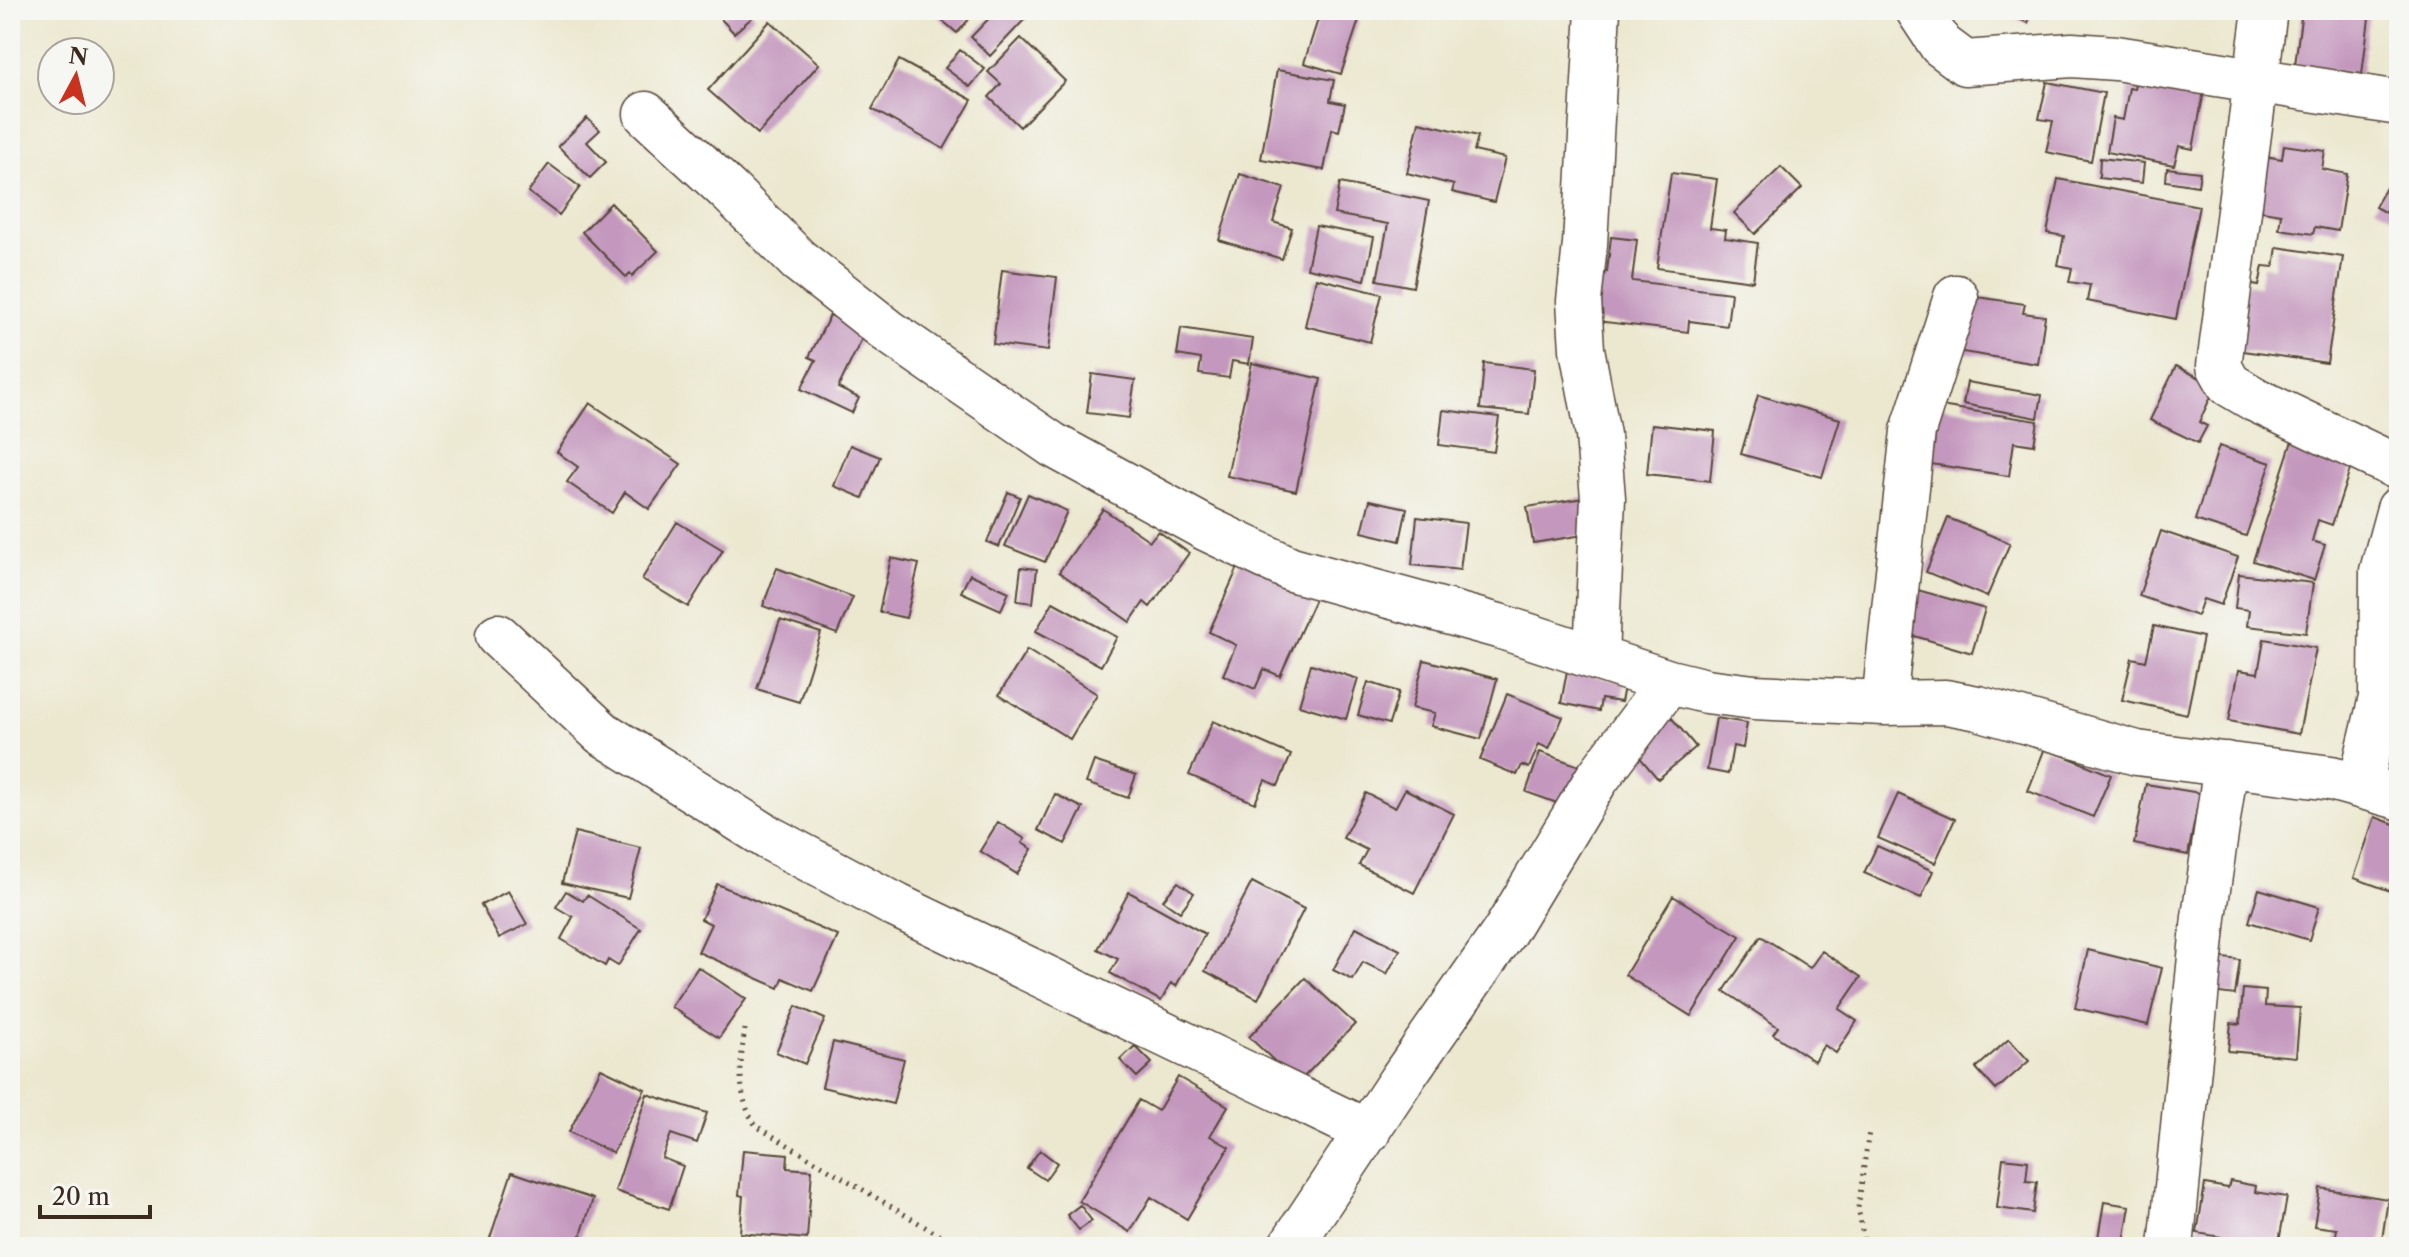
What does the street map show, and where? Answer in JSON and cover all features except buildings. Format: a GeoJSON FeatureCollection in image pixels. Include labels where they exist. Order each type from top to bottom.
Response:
{"type":"FeatureCollection","features":[{"type":"Feature","properties":{"kind":"street"},"geometry":{"type":"LineString","coordinates":[[1596,656],[1603,498],[1598,435],[1582,349],[1579,301],[1598,10]]}},
{"type":"Feature","properties":{"kind":"street"},"geometry":{"type":"LineString","coordinates":[[1918,10],[1941,45],[1965,63],[2087,56],[2116,58],[2399,103]]}},
{"type":"Feature","properties":{"kind":"street"},"geometry":{"type":"LineString","coordinates":[[2265,10],[2219,366],[2229,384],[2256,400],[2399,468]]}},
{"type":"Feature","properties":{"kind":"street"},"geometry":{"type":"LineString","coordinates":[[646,114],[798,260],[888,331],[1053,445],[1207,529],[1291,569],[1502,627],[1669,682],[1754,697],[1957,704],[2137,753],[2331,778],[2379,792],[2382,571],[2399,509]]}},
{"type":"Feature","properties":{"kind":"street"},"geometry":{"type":"LineString","coordinates":[[1884,703],[1913,431],[1956,297]]}},
{"type":"Feature","properties":{"kind":"street"},"geometry":{"type":"LineString","coordinates":[[498,636],[602,733],[769,838],[897,906],[1368,1132]]}},
{"type":"Feature","properties":{"kind":"street"},"geometry":{"type":"LineString","coordinates":[[1290,1247],[1505,931],[1596,780],[1669,682]]}},
{"type":"Feature","properties":{"kind":"street"},"geometry":{"type":"LineString","coordinates":[[2171,1247],[2204,917],[2226,764]]}},
{"type":"Feature","properties":{"kind":"path"},"geometry":{"type":"LineString","coordinates":[[745,1029],[741,1076],[744,1101],[756,1126],[959,1247]]}},
{"type":"Feature","properties":{"kind":"path"},"geometry":{"type":"LineString","coordinates":[[1865,1247],[1858,1208],[1869,1131]]}}]}
